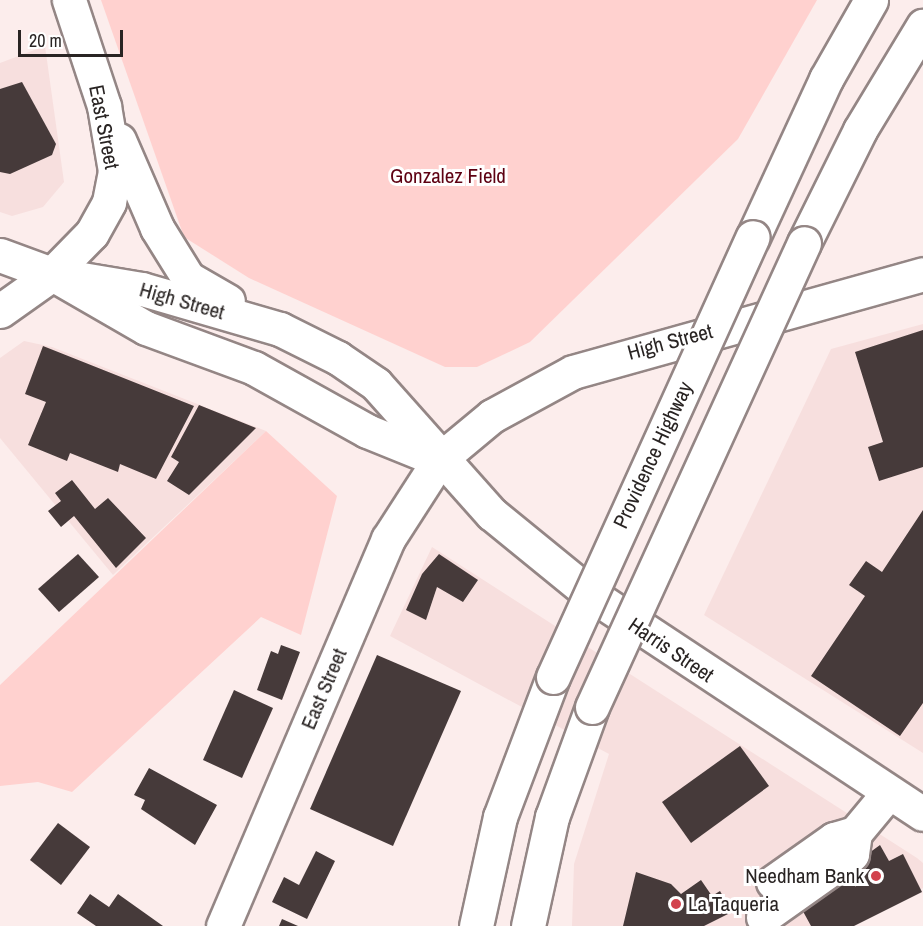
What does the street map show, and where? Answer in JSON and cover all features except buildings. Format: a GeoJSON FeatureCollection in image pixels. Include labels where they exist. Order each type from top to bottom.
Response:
{"type":"FeatureCollection","features":[{"type":"Feature","properties":{"kind":"main road","name":"East Street"},"geometry":{"type":"LineString","coordinates":[[0,311],[52,274],[92,233],[109,202],[115,171],[104,106],[69,0]]}},
{"type":"Feature","properties":{"kind":"main road","name":"Providence Highway"},"geometry":{"type":"LineString","coordinates":[[476,926],[486,873],[517,763],[553,677],[821,88],[871,0]]}},
{"type":"Feature","properties":{"kind":"main road"},"geometry":{"type":"LineString","coordinates":[[528,926],[552,817],[592,707],[804,243],[860,130],[923,26]]}},
{"type":"Feature","properties":{"kind":"main road"},"geometry":{"type":"LineString","coordinates":[[104,106],[157,228],[188,278],[280,329]]}},
{"type":"Feature","properties":{"kind":"main road","name":"High Street"},"geometry":{"type":"LineString","coordinates":[[0,255],[52,274],[146,328],[254,368],[367,431],[439,460]]}},
{"type":"Feature","properties":{"kind":"main road","name":"High Street"},"geometry":{"type":"LineString","coordinates":[[52,274],[142,289],[280,329],[376,384],[439,460]]}},
{"type":"Feature","properties":{"kind":"main road","name":"High Street"},"geometry":{"type":"LineString","coordinates":[[439,460],[492,416],[573,372],[923,274]]}},
{"type":"Feature","properties":{"kind":"main road","name":"East Street"},"geometry":{"type":"LineString","coordinates":[[223,926],[388,539],[439,460]]}},
{"type":"Feature","properties":{"kind":"main road","name":"Harris Street"},"geometry":{"type":"LineString","coordinates":[[439,460],[492,514],[634,627],[923,814]]}},
{"type":"Feature","properties":{"kind":"main road"},"geometry":{"type":"LineString","coordinates":[[763,917],[852,854],[855,833],[889,792]]}},
{"type":"Feature","properties":{"kind":"main road"},"geometry":{"type":"LineString","coordinates":[[773,882],[834,838],[855,833]]}},
{"type":"Feature","properties":{"kind":"main road"},"geometry":{"type":"LineString","coordinates":[[456,926],[486,873]]}},
{"type":"Feature","properties":{"kind":"shaded area"},"geometry":{"type":"Polygon","coordinates":[[[45,46],[64,182],[43,207],[12,216],[0,212],[0,63],[45,46]]]}},
{"type":"Feature","properties":{"kind":"shaded area"},"geometry":{"type":"Polygon","coordinates":[[[923,324],[923,753],[704,615],[831,349],[923,324]]]}},
{"type":"Feature","properties":{"kind":"shaded area"},"geometry":{"type":"Polygon","coordinates":[[[24,341],[52,347],[266,431],[113,575],[0,438],[0,358],[24,341]]]}},
{"type":"Feature","properties":{"kind":"shaded area"},"geometry":{"type":"Polygon","coordinates":[[[432,547],[917,858],[923,863],[923,888],[844,926],[572,926],[574,864],[609,754],[390,636],[432,547]]]}},
{"type":"Feature","properties":{"kind":"green space","name":"Gonzalez Field"},"geometry":{"type":"Polygon","coordinates":[[[101,0],[817,0],[738,139],[530,342],[477,367],[445,367],[249,278],[184,237],[101,0]]]}},
{"type":"Feature","properties":{"kind":"green space"},"geometry":{"type":"Polygon","coordinates":[[[266,431],[337,496],[301,635],[261,617],[72,792],[38,782],[0,786],[0,685],[266,431]]]}},
{"type":"Feature","properties":{"kind":"place","name":"Needham Bank"},"geometry":{"type":"Point","coordinates":[876,876]}},
{"type":"Feature","properties":{"kind":"place","name":"La Taqueria"},"geometry":{"type":"Point","coordinates":[676,904]}}]}
